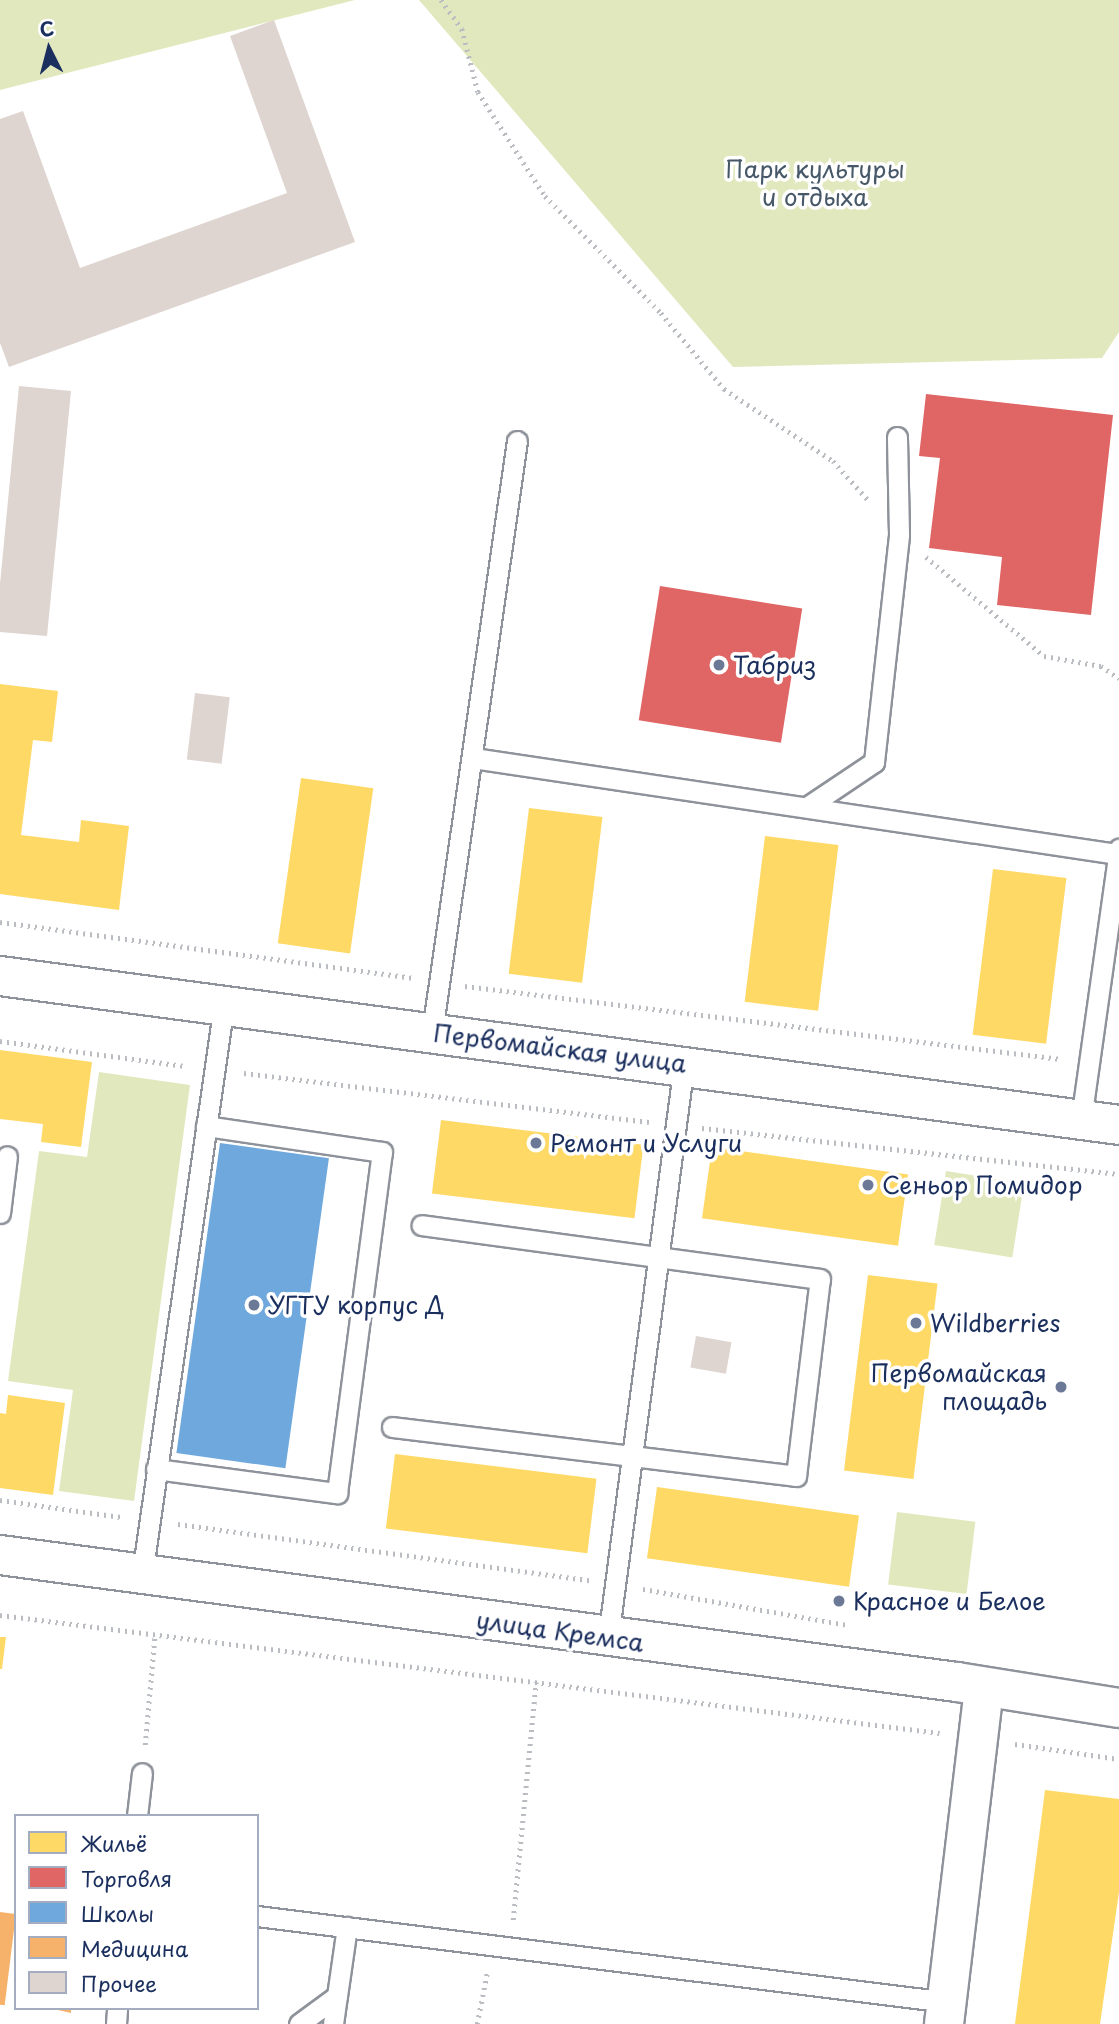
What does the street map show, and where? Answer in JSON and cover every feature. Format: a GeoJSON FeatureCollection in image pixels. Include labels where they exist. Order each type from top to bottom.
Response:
{"type":"FeatureCollection","features":[{"type":"Feature","properties":{"kind":"street","name":"Первомайская улица"},"geometry":{"type":"LineString","coordinates":[[0,976],[684,1064],[1119,1125]]}},
{"type":"Feature","properties":{"kind":"street","name":"улица Кремса"},"geometry":{"type":"LineString","coordinates":[[0,1555],[984,1687],[1119,1708]]}},
{"type":"Feature","properties":{"kind":"street"},"geometry":{"type":"LineString","coordinates":[[945,2013],[984,1687]]}},
{"type":"Feature","properties":{"kind":"lane"},"geometry":{"type":"LineString","coordinates":[[807,807],[874,762],[899,534],[897,437]]}},
{"type":"Feature","properties":{"kind":"lane"},"geometry":{"type":"LineString","coordinates":[[432,1032],[517,441]]}},
{"type":"Feature","properties":{"kind":"lane"},"geometry":{"type":"LineString","coordinates":[[473,758],[1119,851],[1087,1061],[1081,1120]]}},
{"type":"Feature","properties":{"kind":"lane"},"geometry":{"type":"LineString","coordinates":[[142,1575],[224,1004]]}},
{"type":"Feature","properties":{"kind":"lane"},"geometry":{"type":"LineString","coordinates":[[608,1638],[684,1064]]}},
{"type":"Feature","properties":{"kind":"lane"},"geometry":{"type":"LineString","coordinates":[[156,1469],[337,1493],[382,1152],[206,1126]]}},
{"type":"Feature","properties":{"kind":"lane"},"geometry":{"type":"LineString","coordinates":[[0,1213],[7,1156]]}},
{"type":"Feature","properties":{"kind":"lane"},"geometry":{"type":"LineString","coordinates":[[391,1427],[631,1459],[796,1476],[820,1279],[422,1225]]}},
{"type":"Feature","properties":{"kind":"lane"},"geometry":{"type":"LineString","coordinates":[[137,1814],[142,1773]]}},
{"type":"Feature","properties":{"kind":"lane"},"geometry":{"type":"LineString","coordinates":[[259,1916],[492,1945],[945,2013]]}},
{"type":"Feature","properties":{"kind":"lane"},"geometry":{"type":"LineString","coordinates":[[333,2024],[347,1927]]}},
{"type":"Feature","properties":{"kind":"lane"},"geometry":{"type":"LineString","coordinates":[[299,2024],[337,1996]]}},
{"type":"Feature","properties":{"kind":"path"},"geometry":{"type":"LineString","coordinates":[[441,0],[462,29],[478,92],[544,197],[661,313],[724,389],[833,461],[899,534],[1044,656],[1101,666],[1119,678]]}},
{"type":"Feature","properties":{"kind":"path"},"geometry":{"type":"LineString","coordinates":[[0,922],[439,982],[1087,1061]]}},
{"type":"Feature","properties":{"kind":"path"},"geometry":{"type":"LineString","coordinates":[[0,1041],[215,1070],[674,1125],[1119,1174]]}},
{"type":"Feature","properties":{"kind":"path"},"geometry":{"type":"LineString","coordinates":[[0,1615],[978,1738],[1119,1759]]}},
{"type":"Feature","properties":{"kind":"path"},"geometry":{"type":"LineString","coordinates":[[142,1773],[155,1634]]}},
{"type":"Feature","properties":{"kind":"path"},"geometry":{"type":"LineString","coordinates":[[477,2024],[492,1945],[516,1916],[536,1682]]}},
{"type":"Feature","properties":{"kind":"green space"},"geometry":{"type":"Polygon","coordinates":[[[0,0],[355,0],[0,90],[0,0]]]}},
{"type":"Feature","properties":{"kind":"green space","name":"Парк культуры и отдыха"},"geometry":{"type":"Polygon","coordinates":[[[419,0],[1119,0],[1119,332],[1102,358],[733,367],[419,0]]]}},
{"type":"Feature","properties":{"kind":"green space"},"geometry":{"type":"Polygon","coordinates":[[[99,1072],[190,1085],[134,1501],[59,1491],[73,1390],[8,1381],[39,1151],[87,1157],[99,1072]]]}},
{"type":"Feature","properties":{"kind":"green space"},"geometry":{"type":"Polygon","coordinates":[[[946,1171],[1024,1183],[1012,1257],[934,1245],[946,1171]]]}},
{"type":"Feature","properties":{"kind":"green space"},"geometry":{"type":"Polygon","coordinates":[[[897,1512],[975,1522],[967,1594],[888,1584],[897,1512]]]}},
{"type":"Feature","properties":{"kind":"building: Жильё"},"geometry":{"type":"Polygon","coordinates":[[[0,684],[58,691],[52,742],[33,740],[21,835],[79,842],[81,820],[129,826],[119,910],[0,894],[0,684]]]}},
{"type":"Feature","properties":{"kind":"building: Жильё"},"geometry":{"type":"Polygon","coordinates":[[[301,778],[373,788],[350,954],[278,943],[301,778]]]}},
{"type":"Feature","properties":{"kind":"building: Жильё"},"geometry":{"type":"Polygon","coordinates":[[[529,808],[602,817],[582,983],[509,974],[529,808]]]}},
{"type":"Feature","properties":{"kind":"building: Жильё"},"geometry":{"type":"Polygon","coordinates":[[[765,836],[838,845],[818,1011],[745,1002],[765,836]]]}},
{"type":"Feature","properties":{"kind":"building: Жильё"},"geometry":{"type":"Polygon","coordinates":[[[993,869],[1066,878],[1046,1044],[973,1035],[993,869]]]}},
{"type":"Feature","properties":{"kind":"building: Жильё"},"geometry":{"type":"Polygon","coordinates":[[[0,1050],[92,1062],[81,1147],[41,1142],[43,1124],[0,1119],[0,1050]]]}},
{"type":"Feature","properties":{"kind":"building: Жильё"},"geometry":{"type":"Polygon","coordinates":[[[441,1120],[643,1145],[634,1218],[432,1193],[441,1120]]]}},
{"type":"Feature","properties":{"kind":"building: Жильё"},"geometry":{"type":"Polygon","coordinates":[[[712,1147],[908,1175],[898,1246],[702,1218],[712,1147]]]}},
{"type":"Feature","properties":{"kind":"building: Жильё"},"geometry":{"type":"Polygon","coordinates":[[[868,1275],[937,1284],[913,1479],[844,1471],[868,1275]]]}},
{"type":"Feature","properties":{"kind":"building: Жильё"},"geometry":{"type":"Polygon","coordinates":[[[8,1395],[65,1403],[53,1495],[0,1488],[0,1413],[6,1414],[8,1395]]]}},
{"type":"Feature","properties":{"kind":"building: Жильё"},"geometry":{"type":"Polygon","coordinates":[[[395,1454],[596,1479],[587,1553],[386,1528],[395,1454]]]}},
{"type":"Feature","properties":{"kind":"building: Жильё"},"geometry":{"type":"Polygon","coordinates":[[[657,1487],[859,1515],[849,1587],[647,1558],[657,1487]]]}},
{"type":"Feature","properties":{"kind":"building: Жильё"},"geometry":{"type":"Polygon","coordinates":[[[0,1637],[6,1637],[2,1669],[0,1669],[0,1637]]]}},
{"type":"Feature","properties":{"kind":"building: Жильё"},"geometry":{"type":"Polygon","coordinates":[[[1045,1790],[1119,1799],[1119,1892],[1100,2024],[1015,2024],[1045,1790]]]}},
{"type":"Feature","properties":{"kind":"building: Торговля"},"geometry":{"type":"Polygon","coordinates":[[[926,394],[1113,415],[1091,615],[997,605],[1002,557],[929,548],[940,458],[919,456],[926,394]]]}},
{"type":"Feature","properties":{"kind":"building: Торговля","name":"Табриз"},"geometry":{"type":"Polygon","coordinates":[[[660,586],[802,609],[781,743],[639,720],[660,586]]]}},
{"type":"Feature","properties":{"kind":"building: Школы","name":"УГТУ корпус Д"},"geometry":{"type":"Polygon","coordinates":[[[220,1143],[329,1158],[285,1468],[176,1453],[220,1143]]]}},
{"type":"Feature","properties":{"kind":"building: Медицина"},"geometry":{"type":"Polygon","coordinates":[[[0,1912],[14,1914],[5,2005],[0,2005],[0,1912]]]}},
{"type":"Feature","properties":{"kind":"building: Прочее"},"geometry":{"type":"Polygon","coordinates":[[[274,20],[355,242],[9,367],[0,343],[0,119],[23,111],[80,268],[287,193],[230,36],[274,20]]]}},
{"type":"Feature","properties":{"kind":"building: Прочее"},"geometry":{"type":"Polygon","coordinates":[[[19,386],[71,391],[47,636],[0,632],[0,584],[19,386]]]}},
{"type":"Feature","properties":{"kind":"building: Прочее"},"geometry":{"type":"Polygon","coordinates":[[[195,693],[230,697],[222,764],[187,760],[195,693]]]}},
{"type":"Feature","properties":{"kind":"building: Прочее"},"geometry":{"type":"Polygon","coordinates":[[[696,1336],[731,1342],[726,1374],[690,1368],[696,1336]]]}},
{"type":"Feature","properties":{"kind":"place","name":"Табриз"},"geometry":{"type":"Point","coordinates":[719,665]}},
{"type":"Feature","properties":{"kind":"place","name":"Ремонт и Услуги"},"geometry":{"type":"Point","coordinates":[536,1143]}},
{"type":"Feature","properties":{"kind":"place","name":"Сеньор Помидор"},"geometry":{"type":"Point","coordinates":[868,1185]}},
{"type":"Feature","properties":{"kind":"place","name":"УГТУ корпус Д"},"geometry":{"type":"Point","coordinates":[254,1305]}},
{"type":"Feature","properties":{"kind":"place","name":"Wildberries"},"geometry":{"type":"Point","coordinates":[916,1323]}},
{"type":"Feature","properties":{"kind":"place","name":"Первомайская площадь"},"geometry":{"type":"Point","coordinates":[1061,1387]}},
{"type":"Feature","properties":{"kind":"place","name":"Красное и Белое"},"geometry":{"type":"Point","coordinates":[839,1601]}}]}
